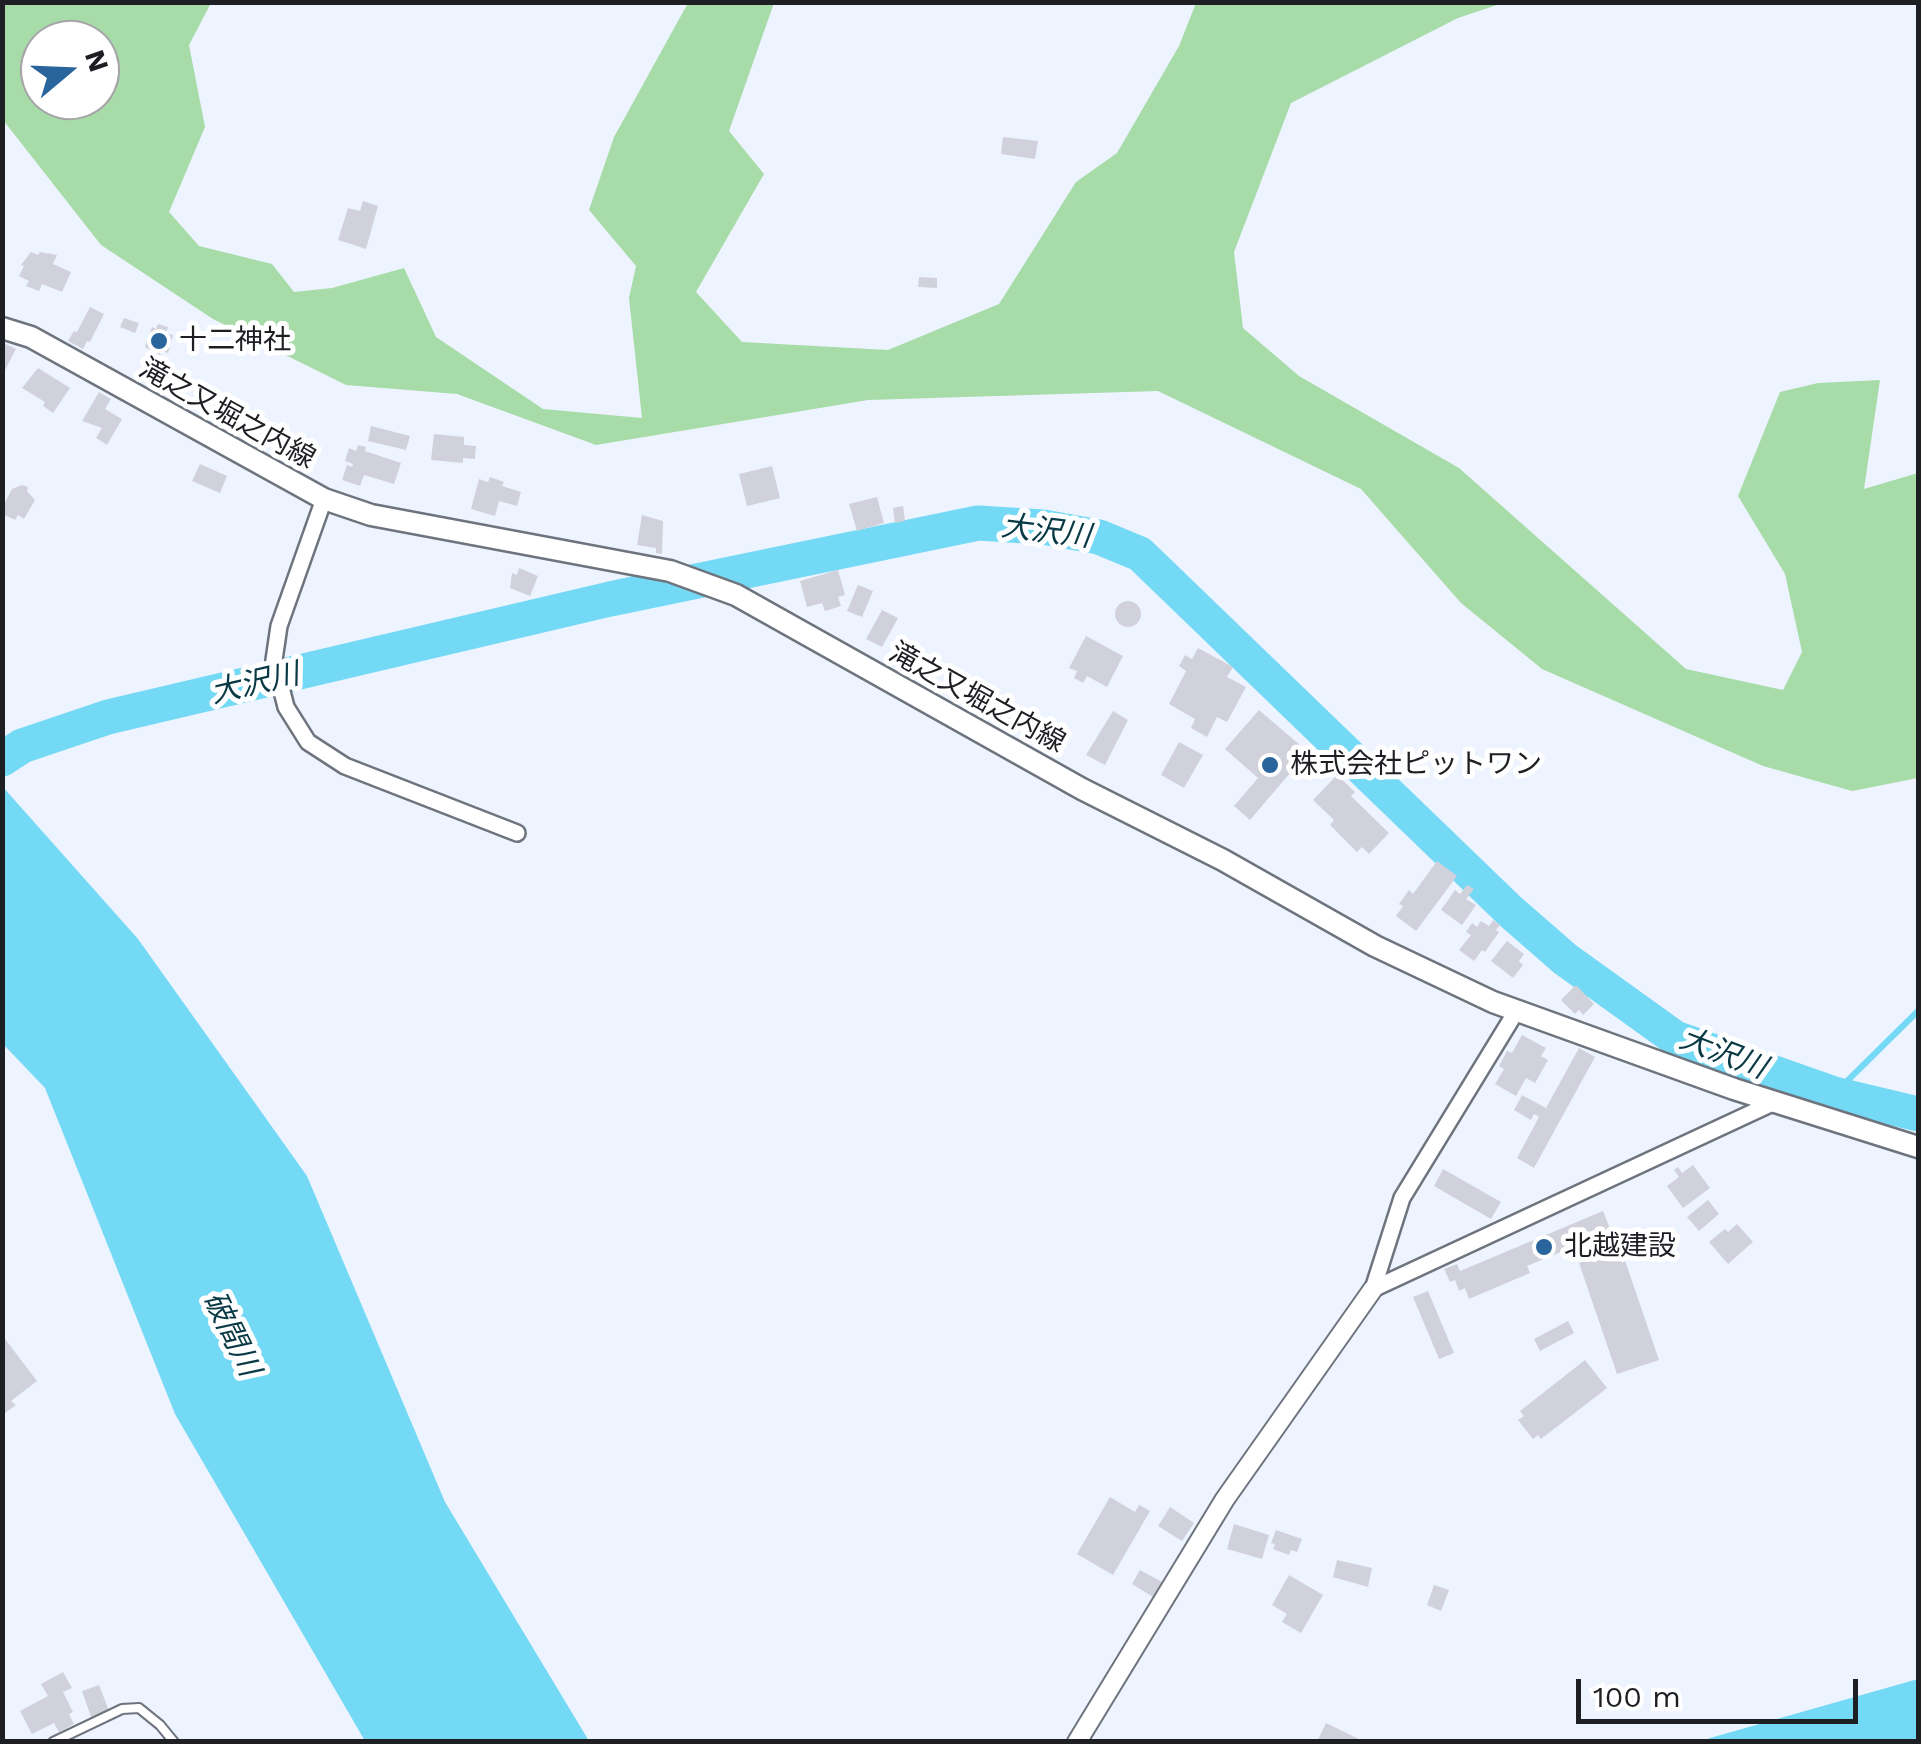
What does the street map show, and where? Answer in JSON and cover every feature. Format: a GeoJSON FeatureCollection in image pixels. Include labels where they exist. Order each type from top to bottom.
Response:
{"type":"FeatureCollection","features":[{"type":"Feature","properties":{"kind":"main road","name":"滝之又堀之内線"},"geometry":{"type":"LineString","coordinates":[[2,328],[31,338],[324,499],[371,515],[671,572],[736,596],[1376,946],[1516,1010],[1734,1089],[1918,1147]]}},
{"type":"Feature","properties":{"kind":"street"},"geometry":{"type":"LineString","coordinates":[[324,499],[279,626],[274,660],[286,706],[308,742],[345,766],[517,833]]}},
{"type":"Feature","properties":{"kind":"street"},"geometry":{"type":"LineString","coordinates":[[1077,1742],[1225,1499],[1373,1289],[1402,1198],[1516,1010]]}},
{"type":"Feature","properties":{"kind":"street"},"geometry":{"type":"LineString","coordinates":[[1373,1289],[1776,1101]]}},
{"type":"Feature","properties":{"kind":"lane"},"geometry":{"type":"LineString","coordinates":[[53,1742],[122,1709],[139,1708],[174,1742]]}},
{"type":"Feature","properties":{"kind":"green space"},"geometry":{"type":"Polygon","coordinates":[[[3,2],[211,3],[189,45],[205,127],[169,212],[199,246],[272,264],[294,292],[332,288],[404,268],[436,337],[543,409],[642,418],[629,298],[636,266],[589,210],[614,137],[688,3],[774,3],[729,131],[764,174],[696,292],[742,342],[888,350],[999,304],[1076,182],[1117,153],[1179,46],[1196,3],[1503,3],[1458,18],[1291,103],[1234,252],[1243,328],[1299,376],[1459,468],[1686,669],[1783,690],[1802,652],[1785,574],[1738,496],[1780,392],[1818,383],[1880,380],[1864,489],[1918,473],[1918,778],[1852,791],[1763,766],[1542,669],[1461,603],[1361,489],[1158,391],[868,400],[596,445],[457,394],[346,385],[213,319],[101,245],[3,120],[3,2]]]}},
{"type":"Feature","properties":{"kind":"water","name":"破間川"},"geometry":{"type":"Polygon","coordinates":[[[2,786],[138,939],[307,1176],[445,1502],[589,1741],[365,1741],[175,1414],[45,1088],[3,1044],[2,786]]]}},
{"type":"Feature","properties":{"kind":"water"},"geometry":{"type":"Polygon","coordinates":[[[1918,1679],[1918,1741],[1703,1741],[1710,1738],[1918,1679]]]}},
{"type":"Feature","properties":{"kind":"building"},"geometry":{"type":"Polygon","coordinates":[[[1003,137],[1038,141],[1035,159],[1001,154],[1003,137]]]}},
{"type":"Feature","properties":{"kind":"building"},"geometry":{"type":"Polygon","coordinates":[[[363,201],[378,206],[366,249],[338,240],[348,208],[360,211],[363,201]]]}},
{"type":"Feature","properties":{"kind":"building"},"geometry":{"type":"Polygon","coordinates":[[[31,252],[57,255],[53,264],[71,272],[62,292],[42,284],[39,291],[26,286],[29,281],[19,276],[24,266],[21,265],[31,252]]]}},
{"type":"Feature","properties":{"kind":"building"},"geometry":{"type":"Polygon","coordinates":[[[919,277],[937,278],[937,288],[918,287],[919,277]]]}},
{"type":"Feature","properties":{"kind":"building"},"geometry":{"type":"Polygon","coordinates":[[[90,307],[104,314],[83,349],[68,341],[90,307]]]}},
{"type":"Feature","properties":{"kind":"building"},"geometry":{"type":"Polygon","coordinates":[[[124,318],[139,323],[135,333],[120,327],[124,318]]]}},
{"type":"Feature","properties":{"kind":"building","name":"十二神社"},"geometry":{"type":"Polygon","coordinates":[[[158,324],[168,327],[166,333],[173,335],[168,353],[161,351],[160,355],[145,347],[152,327],[156,329],[158,324]]]}},
{"type":"Feature","properties":{"kind":"building"},"geometry":{"type":"Polygon","coordinates":[[[2,342],[16,349],[2,376],[2,342]]]}},
{"type":"Feature","properties":{"kind":"building"},"geometry":{"type":"Polygon","coordinates":[[[38,368],[70,388],[53,413],[43,406],[45,402],[22,388],[38,368]]]}},
{"type":"Feature","properties":{"kind":"building"},"geometry":{"type":"Polygon","coordinates":[[[99,392],[111,399],[105,409],[122,419],[107,445],[96,438],[102,428],[82,421],[99,392]]]}},
{"type":"Feature","properties":{"kind":"building"},"geometry":{"type":"Polygon","coordinates":[[[371,426],[410,436],[406,450],[368,441],[371,426]]]}},
{"type":"Feature","properties":{"kind":"building"},"geometry":{"type":"Polygon","coordinates":[[[434,434],[464,437],[464,445],[476,446],[475,459],[463,458],[463,463],[431,460],[434,434]]]}},
{"type":"Feature","properties":{"kind":"building"},"geometry":{"type":"Polygon","coordinates":[[[358,445],[401,463],[394,484],[364,475],[360,486],[342,480],[347,465],[353,464],[345,461],[349,448],[356,451],[358,445]]]}},
{"type":"Feature","properties":{"kind":"building"},"geometry":{"type":"Polygon","coordinates":[[[200,464],[227,476],[220,493],[192,481],[200,464]]]}},
{"type":"Feature","properties":{"kind":"building"},"geometry":{"type":"Polygon","coordinates":[[[772,466],[780,498],[747,506],[739,474],[772,466]]]}},
{"type":"Feature","properties":{"kind":"building"},"geometry":{"type":"Polygon","coordinates":[[[490,477],[521,492],[517,506],[499,501],[495,516],[471,509],[479,479],[488,482],[490,477]]]}},
{"type":"Feature","properties":{"kind":"building"},"geometry":{"type":"Polygon","coordinates":[[[28,487],[35,500],[24,519],[18,515],[15,520],[2,514],[2,508],[12,489],[28,487]]]}},
{"type":"Feature","properties":{"kind":"building"},"geometry":{"type":"Polygon","coordinates":[[[877,497],[884,523],[857,531],[849,504],[877,497]]]}},
{"type":"Feature","properties":{"kind":"building"},"geometry":{"type":"Polygon","coordinates":[[[903,506],[905,521],[895,523],[893,508],[903,506]]]}},
{"type":"Feature","properties":{"kind":"building"},"geometry":{"type":"Polygon","coordinates":[[[642,515],[663,521],[662,554],[656,553],[656,548],[637,545],[642,515]]]}},
{"type":"Feature","properties":{"kind":"building"},"geometry":{"type":"Polygon","coordinates":[[[519,568],[538,576],[530,596],[510,588],[512,573],[517,575],[519,568]]]}},
{"type":"Feature","properties":{"kind":"building"},"geometry":{"type":"Polygon","coordinates":[[[838,570],[845,595],[838,597],[841,606],[825,611],[822,603],[807,607],[800,581],[838,570]]]}},
{"type":"Feature","properties":{"kind":"building"},"geometry":{"type":"Polygon","coordinates":[[[858,585],[873,591],[862,617],[847,611],[858,585]]]}},
{"type":"Feature","properties":{"kind":"building"},"geometry":{"type":"Polygon","coordinates":[[[1128,601],[1137,605],[1141,614],[1137,623],[1128,627],[1119,623],[1115,614],[1119,605],[1128,601]]]}},
{"type":"Feature","properties":{"kind":"building"},"geometry":{"type":"Polygon","coordinates":[[[882,610],[898,618],[882,647],[866,639],[882,610]]]}},
{"type":"Feature","properties":{"kind":"building"},"geometry":{"type":"Polygon","coordinates":[[[1086,636],[1123,656],[1107,687],[1087,676],[1083,683],[1074,678],[1077,671],[1069,668],[1086,636]]]}},
{"type":"Feature","properties":{"kind":"building"},"geometry":{"type":"Polygon","coordinates":[[[1198,648],[1233,667],[1227,677],[1246,687],[1227,722],[1217,717],[1207,737],[1191,728],[1195,719],[1169,704],[1186,671],[1179,666],[1185,655],[1192,659],[1198,648]]]}},
{"type":"Feature","properties":{"kind":"building","name":"株式会社ピットワン"},"geometry":{"type":"Polygon","coordinates":[[[1259,710],[1308,752],[1250,820],[1234,806],[1258,778],[1225,749],[1259,710]]]}},
{"type":"Feature","properties":{"kind":"building"},"geometry":{"type":"Polygon","coordinates":[[[1113,711],[1128,720],[1105,765],[1086,755],[1113,711]]]}},
{"type":"Feature","properties":{"kind":"building"},"geometry":{"type":"Polygon","coordinates":[[[1179,742],[1203,755],[1184,788],[1161,775],[1179,742]]]}},
{"type":"Feature","properties":{"kind":"building"},"geometry":{"type":"Polygon","coordinates":[[[1337,775],[1355,792],[1351,796],[1389,833],[1369,854],[1362,847],[1357,852],[1330,825],[1334,820],[1313,800],[1337,775]]]}},
{"type":"Feature","properties":{"kind":"building"},"geometry":{"type":"Polygon","coordinates":[[[1437,861],[1457,876],[1416,931],[1396,916],[1403,906],[1399,904],[1409,890],[1413,894],[1437,861]]]}},
{"type":"Feature","properties":{"kind":"building"},"geometry":{"type":"Polygon","coordinates":[[[1467,885],[1474,889],[1466,899],[1476,905],[1462,925],[1441,910],[1455,890],[1460,894],[1467,885]]]}},
{"type":"Feature","properties":{"kind":"building"},"geometry":{"type":"Polygon","coordinates":[[[1493,920],[1500,925],[1496,930],[1499,932],[1485,952],[1482,950],[1474,961],[1459,950],[1471,935],[1466,932],[1472,923],[1477,927],[1481,921],[1489,926],[1493,920]]]}},
{"type":"Feature","properties":{"kind":"building"},"geometry":{"type":"Polygon","coordinates":[[[1507,941],[1524,954],[1519,961],[1523,965],[1513,978],[1491,961],[1507,941]]]}},
{"type":"Feature","properties":{"kind":"building"},"geometry":{"type":"Polygon","coordinates":[[[1576,985],[1594,1004],[1583,1015],[1579,1010],[1575,1014],[1561,1000],[1576,985]]]}},
{"type":"Feature","properties":{"kind":"building"},"geometry":{"type":"Polygon","coordinates":[[[1522,1035],[1546,1048],[1541,1056],[1548,1060],[1535,1083],[1526,1078],[1516,1096],[1495,1084],[1504,1069],[1499,1066],[1507,1051],[1512,1053],[1522,1035]]]}},
{"type":"Feature","properties":{"kind":"building"},"geometry":{"type":"Polygon","coordinates":[[[1579,1048],[1595,1057],[1534,1168],[1517,1158],[1539,1117],[1534,1114],[1531,1120],[1514,1110],[1522,1095],[1546,1108],[1579,1048]]]}},
{"type":"Feature","properties":{"kind":"building"},"geometry":{"type":"Polygon","coordinates":[[[1693,1165],[1710,1188],[1683,1208],[1667,1186],[1679,1177],[1674,1170],[1678,1167],[1682,1173],[1693,1165]]]}},
{"type":"Feature","properties":{"kind":"building"},"geometry":{"type":"Polygon","coordinates":[[[1443,1169],[1501,1202],[1491,1219],[1434,1186],[1443,1169]]]}},
{"type":"Feature","properties":{"kind":"building"},"geometry":{"type":"Polygon","coordinates":[[[1708,1200],[1719,1214],[1699,1231],[1687,1217],[1708,1200]]]}},
{"type":"Feature","properties":{"kind":"building","name":"北越建設"},"geometry":{"type":"Polygon","coordinates":[[[1603,1211],[1611,1231],[1527,1266],[1530,1273],[1469,1299],[1465,1288],[1459,1291],[1444,1269],[1457,1264],[1460,1271],[1603,1211]]]}},
{"type":"Feature","properties":{"kind":"building"},"geometry":{"type":"Polygon","coordinates":[[[1737,1224],[1753,1242],[1728,1264],[1709,1242],[1737,1224]]]}},
{"type":"Feature","properties":{"kind":"building"},"geometry":{"type":"Polygon","coordinates":[[[1619,1243],[1659,1360],[1617,1374],[1579,1263],[1604,1254],[1603,1248],[1619,1243]]]}},
{"type":"Feature","properties":{"kind":"building"},"geometry":{"type":"Polygon","coordinates":[[[1428,1291],[1454,1353],[1439,1359],[1413,1297],[1428,1291]]]}},
{"type":"Feature","properties":{"kind":"building"},"geometry":{"type":"Polygon","coordinates":[[[1568,1321],[1574,1333],[1540,1351],[1534,1339],[1568,1321]]]}},
{"type":"Feature","properties":{"kind":"building"},"geometry":{"type":"Polygon","coordinates":[[[2,1335],[37,1381],[11,1401],[16,1405],[5,1413],[2,1335]]]}},
{"type":"Feature","properties":{"kind":"building"},"geometry":{"type":"Polygon","coordinates":[[[1585,1360],[1607,1388],[1541,1439],[1538,1435],[1533,1439],[1518,1420],[1524,1416],[1520,1411],[1585,1360]]]}},
{"type":"Feature","properties":{"kind":"building"},"geometry":{"type":"Polygon","coordinates":[[[1110,1497],[1135,1512],[1139,1505],[1150,1511],[1113,1575],[1077,1554],[1110,1497]]]}},
{"type":"Feature","properties":{"kind":"building"},"geometry":{"type":"Polygon","coordinates":[[[1170,1507],[1194,1523],[1182,1541],[1158,1526],[1170,1507]]]}},
{"type":"Feature","properties":{"kind":"building"},"geometry":{"type":"Polygon","coordinates":[[[1234,1524],[1269,1535],[1262,1559],[1227,1549],[1234,1524]]]}},
{"type":"Feature","properties":{"kind":"building"},"geometry":{"type":"Polygon","coordinates":[[[1276,1530],[1302,1539],[1297,1552],[1291,1550],[1289,1555],[1273,1549],[1276,1530]]]}},
{"type":"Feature","properties":{"kind":"building"},"geometry":{"type":"Polygon","coordinates":[[[1337,1560],[1372,1568],[1368,1587],[1333,1577],[1337,1560]]]}},
{"type":"Feature","properties":{"kind":"building"},"geometry":{"type":"Polygon","coordinates":[[[1140,1570],[1162,1582],[1153,1597],[1132,1584],[1140,1570]]]}},
{"type":"Feature","properties":{"kind":"building"},"geometry":{"type":"Polygon","coordinates":[[[1289,1575],[1323,1595],[1301,1633],[1282,1622],[1287,1614],[1272,1605],[1289,1575]]]}},
{"type":"Feature","properties":{"kind":"building"},"geometry":{"type":"Polygon","coordinates":[[[1434,1585],[1449,1590],[1441,1611],[1427,1605],[1434,1585]]]}},
{"type":"Feature","properties":{"kind":"building"},"geometry":{"type":"Polygon","coordinates":[[[63,1672],[72,1688],[63,1692],[74,1724],[59,1732],[54,1723],[32,1734],[20,1711],[48,1696],[41,1684],[63,1672]]]}},
{"type":"Feature","properties":{"kind":"building"},"geometry":{"type":"Polygon","coordinates":[[[99,1685],[109,1711],[91,1717],[82,1691],[99,1685]]]}},
{"type":"Feature","properties":{"kind":"building"},"geometry":{"type":"Polygon","coordinates":[[[1326,1723],[1365,1742],[1317,1742],[1326,1723]]]}},
{"type":"Feature","properties":{"kind":"waterway","name":"大沢川"},"geometry":{"type":"LineString","coordinates":[[2,759],[22,746],[108,717],[610,599],[978,523],[1043,527],[1099,537],[1140,554],[1510,911],[1565,959],[1675,1038],[1834,1094],[1918,1114]]}},
{"type":"Feature","properties":{"kind":"waterway"},"geometry":{"type":"LineString","coordinates":[[1834,1094],[1918,1011]]}},
{"type":"Feature","properties":{"kind":"place","name":"十二神社"},"geometry":{"type":"Point","coordinates":[159,341]}},
{"type":"Feature","properties":{"kind":"place","name":"株式会社ピットワン"},"geometry":{"type":"Point","coordinates":[1270,765]}},
{"type":"Feature","properties":{"kind":"place","name":"北越建設"},"geometry":{"type":"Point","coordinates":[1544,1247]}}]}
